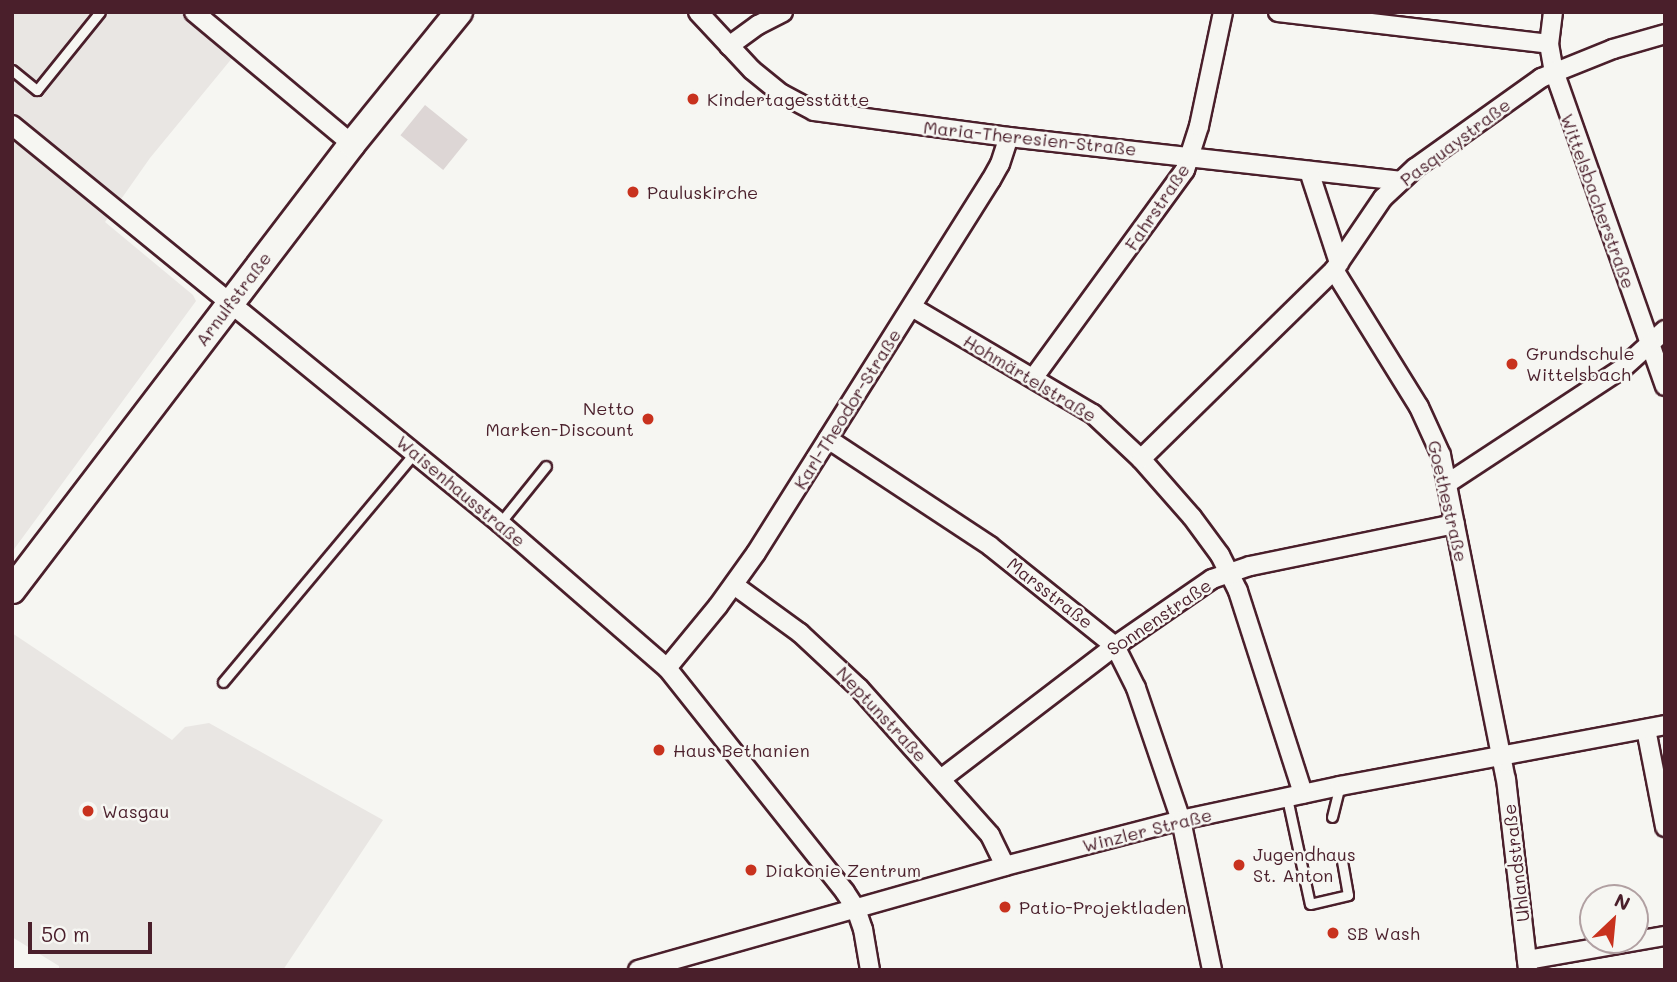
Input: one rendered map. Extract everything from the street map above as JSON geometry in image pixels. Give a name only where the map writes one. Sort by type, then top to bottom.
[{"type":"street","points":[[194,12],[352,144]]},
{"type":"street","name":"Arnulfstraße","points":[[12,590],[229,303],[459,12]]},
{"type":"street","name":"Maria-Theresien-Straße","points":[[698,12],[729,47],[782,94],[814,111],[1009,137],[1192,155],[1400,181]]},
{"type":"street","points":[[729,47],[758,25],[783,12]]},
{"type":"street","name":"Fahrstraße","points":[[1034,377],[1173,188],[1192,155],[1223,12]]},
{"type":"street","points":[[1278,12],[1549,44]]},
{"type":"street","name":"Wittelsbacherstraße","points":[[1553,12],[1549,44],[1554,71],[1665,386]]},
{"type":"street","name":"Pasquaystraße","points":[[1140,458],[1337,267],[1368,217],[1400,181],[1554,71],[1665,34]]},
{"type":"street","name":"Waisenhausstraße","points":[[12,125],[415,452],[667,668],[775,800],[856,909]]},
{"type":"street","name":"Karl-Theodor-Straße","points":[[667,668],[734,585],[1000,164],[1009,137]]},
{"type":"street","name":"Goethestraße","points":[[1309,171],[1337,267],[1419,407],[1441,455],[1502,756]]},
{"type":"street","name":"Hohmärtelstraße","points":[[912,307],[1093,414],[1140,458],[1192,517],[1228,573],[1243,605],[1295,796]]},
{"type":"street","points":[[1448,483],[1623,368],[1665,330]]},
{"type":"street","name":"Marsstraße","points":[[828,439],[982,540],[1087,620],[1115,646],[1136,688],[1181,820],[1212,970]]},
{"type":"street","name":"Sonnenstraße","points":[[941,779],[1115,646],[1212,579],[1228,573],[1455,524]]},
{"type":"street","name":"Neptunstraße","points":[[734,585],[800,633],[839,668],[990,835],[1005,866]]},
{"type":"street","name":"Winzler Straße","points":[[638,970],[695,962],[856,909],[1005,866],[1181,820],[1340,786],[1665,725]]},
{"type":"street","points":[[1646,729],[1665,827]]},
{"type":"street","name":"Uhlandstraße","points":[[1502,756],[1527,965]]},
{"type":"street","points":[[856,909],[870,970]]},
{"type":"street","points":[[1527,965],[1665,936]]},
{"type":"lane","points":[[12,70],[37,90],[100,12]]},
{"type":"lane","points":[[223,682],[415,452]]},
{"type":"lane","points":[[500,523],[546,466]]},
{"type":"lane","points":[[1332,817],[1340,786]]},
{"type":"lane","points":[[1295,796],[1310,904],[1348,895],[1342,861]]},
{"type":"shaded area","points":[[12,12],[179,12],[233,57],[150,158],[105,222],[193,295],[196,301],[12,552]]},
{"type":"shaded area","points":[[425,105],[468,140],[443,170],[400,135]]},
{"type":"shaded area","points":[[12,633],[172,740],[185,727],[209,723],[383,820],[283,970],[59,970],[59,966],[12,937]]},
{"type":"place","name":"Kindertagesstätte","points":[[693,99]]},
{"type":"place","name":"Pauluskirche","points":[[633,192]]},
{"type":"place","name":"Grundschule Wittelsbach","points":[[1512,364]]},
{"type":"place","name":"Netto Marken-Discount","points":[[648,419]]},
{"type":"place","name":"Haus Bethanien","points":[[659,750]]},
{"type":"place","name":"Wasgau","points":[[88,811]]},
{"type":"place","name":"Jugendhaus St. Anton","points":[[1239,865]]},
{"type":"place","name":"Diakonie Zentrum","points":[[751,870]]},
{"type":"place","name":"Patio-Projektladen","points":[[1005,907]]},
{"type":"place","name":"SB Wash","points":[[1333,933]]}]
